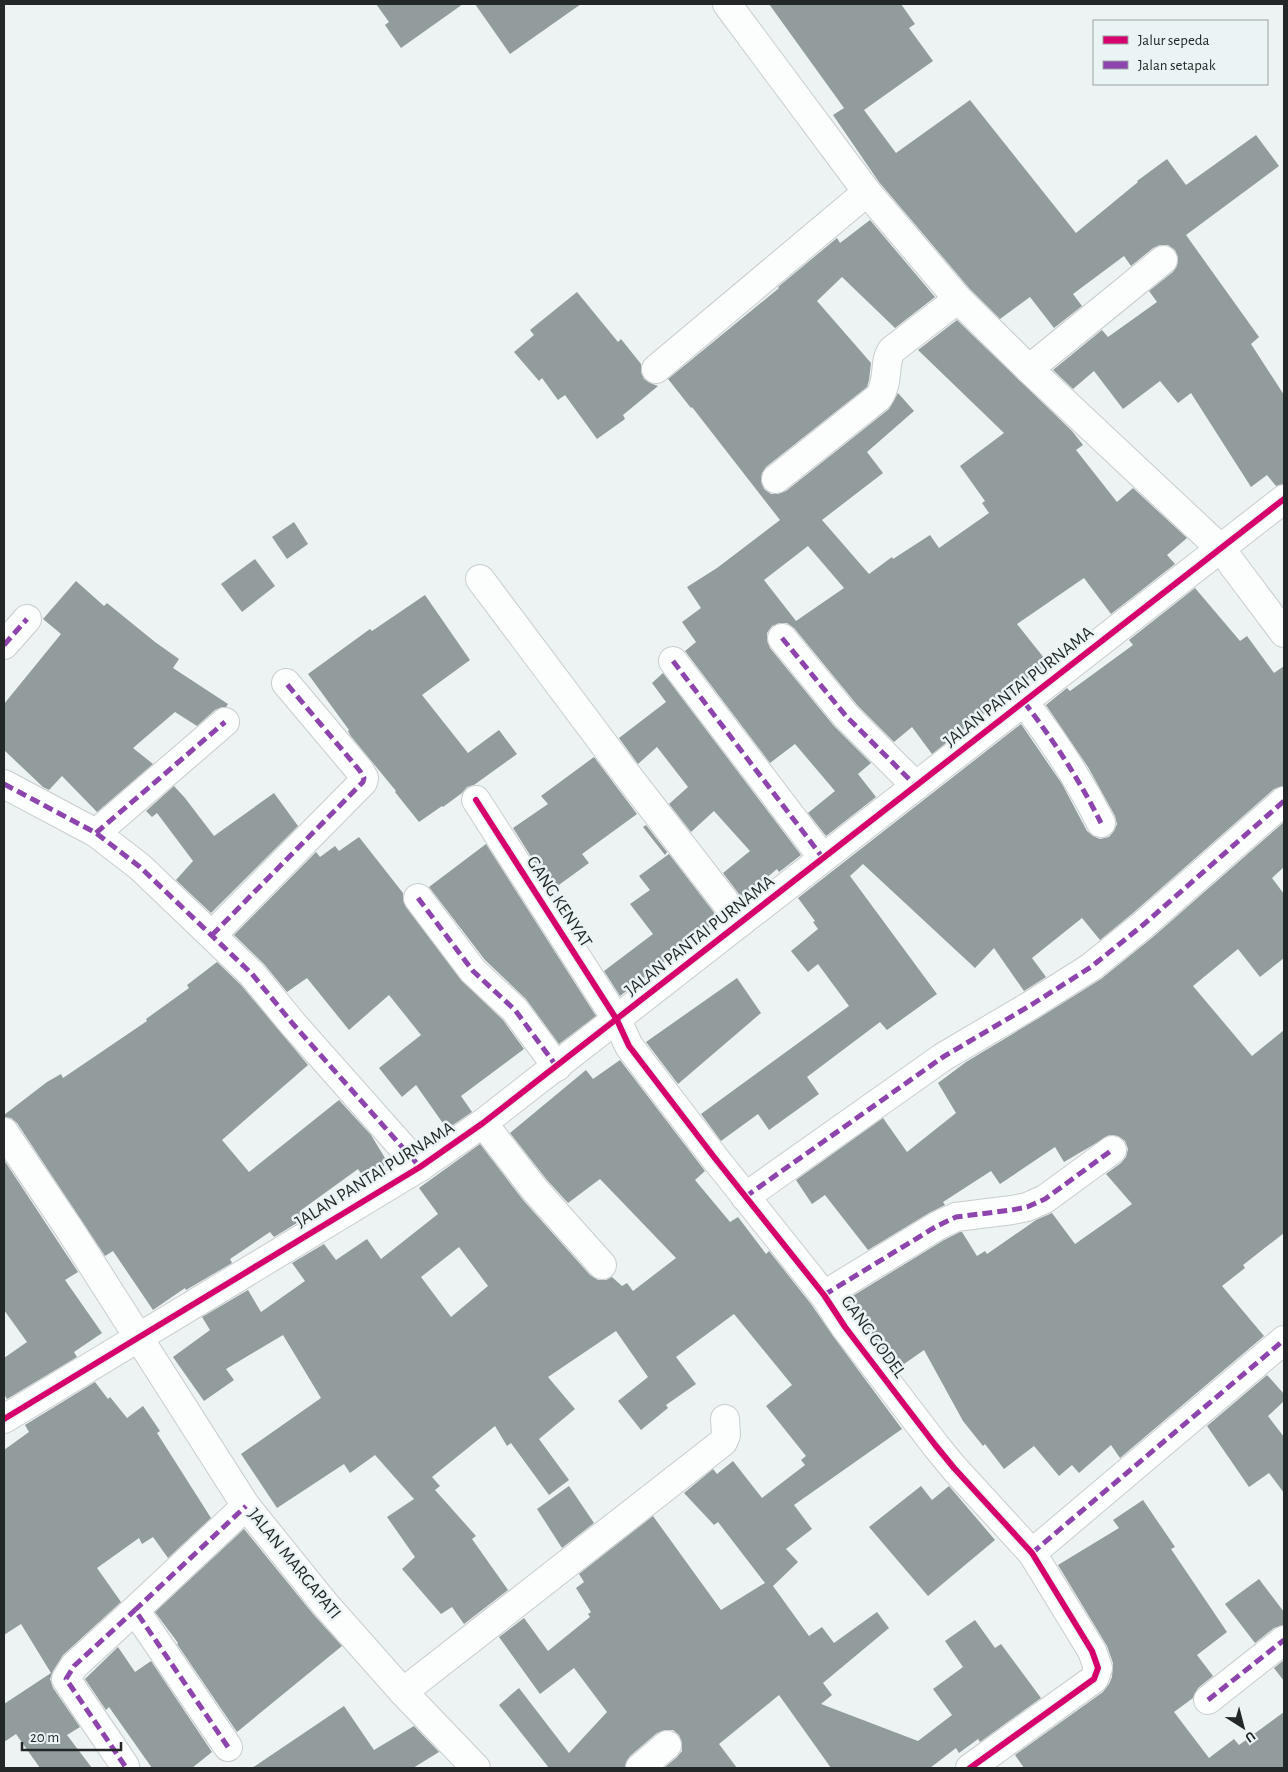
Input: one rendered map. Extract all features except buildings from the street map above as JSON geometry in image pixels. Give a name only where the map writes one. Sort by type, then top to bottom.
[{"type":"street","points":[[727,4],[867,192],[958,298],[1029,369],[1221,549],[1284,633]]},
{"type":"street","points":[[656,369],[867,192]]},
{"type":"street","points":[[1029,369],[1163,260]]},
{"type":"street","points":[[776,480],[879,397],[886,384],[888,355],[958,298]]},
{"type":"street","name":"JALAN PANTAI PURNAMA","points":[[4,1418],[420,1168],[484,1123],[1284,499]]},
{"type":"street","points":[[480,579],[741,922]]},
{"type":"street","points":[[4,645],[27,619]]},
{"type":"street","points":[[782,638],[846,716],[916,786]]},
{"type":"street","points":[[673,661],[823,858]]},
{"type":"street","points":[[212,935],[363,782],[364,778],[360,771],[286,683]]},
{"type":"street","points":[[1024,702],[1042,725],[1081,784],[1101,823]]},
{"type":"street","points":[[96,833],[225,722]]},
{"type":"street","points":[[4,784],[96,833],[140,866],[252,974],[420,1168]]},
{"type":"street","name":"GANG KENYAT","points":[[476,800],[617,1020]]},
{"type":"street","points":[[745,1197],[943,1057],[1091,967],[1143,925],[1284,801]]},
{"type":"street","points":[[418,898],[473,971],[515,1010],[557,1066]]},
{"type":"street","name":"GANG GODEL","points":[[617,1020],[629,1046],[745,1197],[824,1295],[845,1327],[936,1446],[1032,1552],[1092,1651],[1098,1668],[1094,1679],[970,1768]]},
{"type":"street","points":[[484,1123],[535,1190],[602,1265]]},
{"type":"street","name":"JALAN MARGAPATI","points":[[4,1132],[70,1230],[246,1506],[326,1604],[471,1767]]},
{"type":"street","points":[[824,1295],[937,1226],[956,1217],[1027,1207],[1044,1199],[1112,1150]]},
{"type":"street","points":[[1032,1552],[1284,1340]]},
{"type":"street","points":[[403,1692],[722,1442],[726,1435],[725,1419]]},
{"type":"street","points":[[125,1766],[66,1679],[74,1666],[246,1506]]},
{"type":"street","points":[[135,1610],[228,1747]]},
{"type":"street","points":[[1208,1700],[1284,1640]]},
{"type":"street","points":[[640,1768],[667,1745]]},
{"type":"marked path","points":[[4,645],[27,619]]},
{"type":"marked path","points":[[782,638],[846,716],[916,786]]},
{"type":"marked path","points":[[673,661],[823,858]]},
{"type":"marked path","points":[[212,935],[363,782],[364,778],[360,771],[286,683]]},
{"type":"marked path","points":[[1024,702],[1066,761],[1101,823]]},
{"type":"marked path","points":[[96,833],[225,722]]},
{"type":"marked path","points":[[4,784],[96,833],[140,867],[252,974],[293,1024],[420,1167]]},
{"type":"marked path","points":[[745,1197],[943,1057],[1091,967],[1143,925],[1284,801]]},
{"type":"marked path","points":[[418,898],[473,971],[515,1010],[557,1067]]},
{"type":"marked path","points":[[824,1295],[937,1226],[956,1217],[1027,1207],[1045,1199],[1112,1150]]},
{"type":"marked path","points":[[1032,1553],[1284,1340]]},
{"type":"marked path","points":[[228,1747],[135,1610],[246,1506]]},
{"type":"marked path","points":[[125,1766],[66,1679],[74,1666],[135,1610]]},
{"type":"marked path","points":[[1208,1700],[1284,1640]]},
{"type":"cycle path","points":[[4,1419],[420,1167],[483,1123],[1284,499]]},
{"type":"cycle path","points":[[476,800],[617,1020],[629,1046],[714,1157],[824,1295],[845,1327],[936,1446],[1032,1553],[1092,1651],[1098,1668],[1094,1679],[970,1768]]}]
